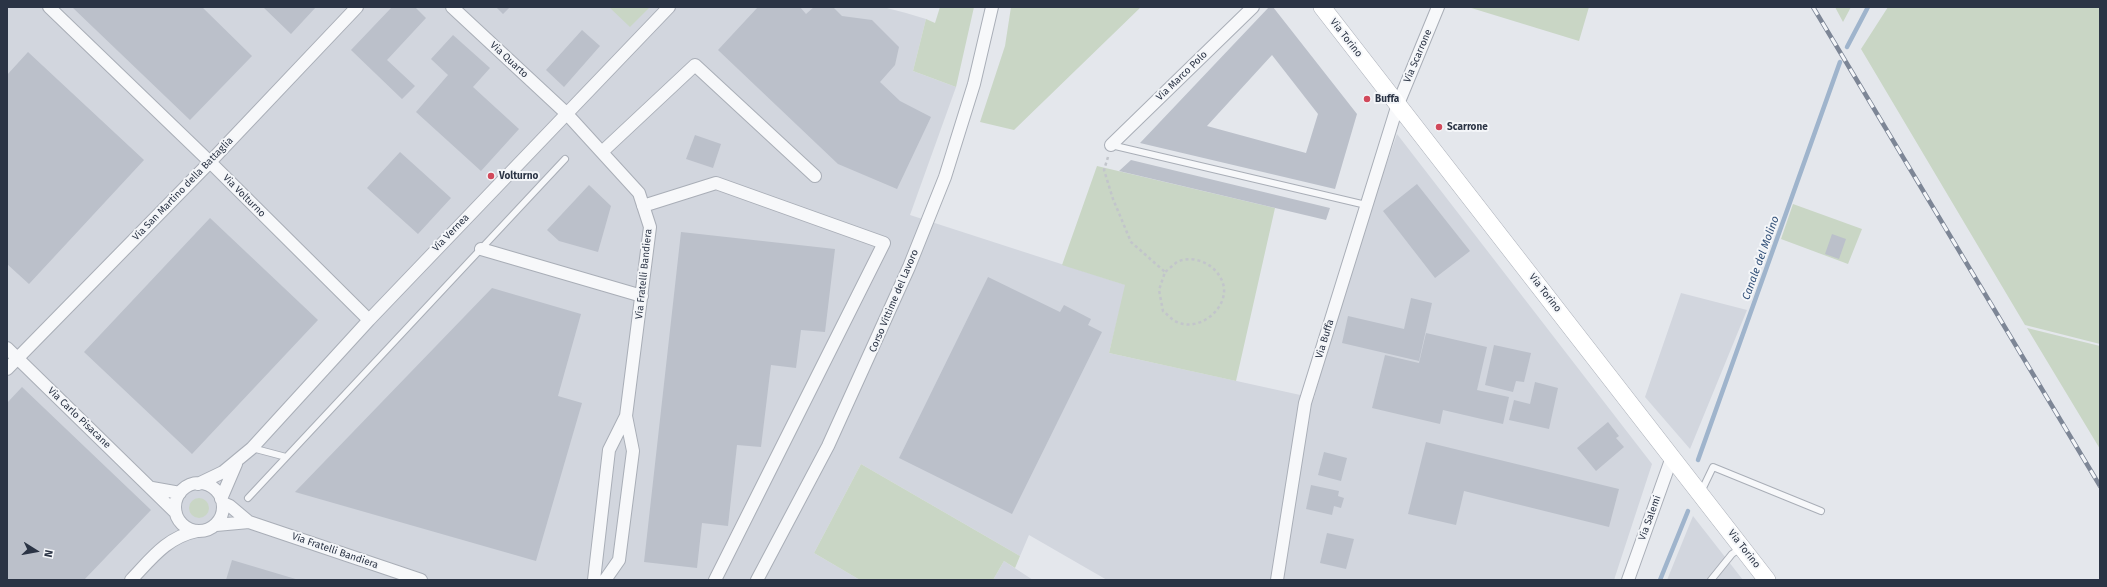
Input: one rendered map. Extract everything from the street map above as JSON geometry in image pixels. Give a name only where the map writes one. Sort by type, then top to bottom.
[{"type":"main road","name":"Via Torino","points":[[1322,7],[1767,580]]},
{"type":"street","name":"Via Volturno","points":[[49,7],[210,162],[369,320]]},
{"type":"street","name":"Via San Martino della Battaglia","points":[[7,369],[210,162],[357,7]]},
{"type":"street","name":"Via Quarto","points":[[452,7],[566,113]]},
{"type":"street","name":"Via Vernea","points":[[237,462],[252,448],[369,320],[669,7]]},
{"type":"street","name":"Corso Vittime del Lavoro","points":[[756,580],[828,446],[909,267],[944,177],[974,84],[992,7]]},
{"type":"street","name":"Via Marco Polo","points":[[1111,145],[1253,7]]},
{"type":"street","name":"Via Scarrone","points":[[1398,104],[1438,7]]},
{"type":"street","points":[[602,152],[695,65],[814,176]]},
{"type":"street","name":"Via Buffa","points":[[1277,580],[1305,403],[1398,104]]},
{"type":"street","name":"Via Fratelli Bandiera","points":[[566,113],[639,193],[650,226],[626,416],[610,450],[594,580]]},
{"type":"street","points":[[643,206],[716,183],[884,243],[715,580]]},
{"type":"street","points":[[481,249],[642,296]]},
{"type":"street","name":"Via Carlo Pisacane","points":[[7,348],[152,488],[176,514]]},
{"type":"street","name":"Via Fratelli Bandiera","points":[[605,580],[619,560],[633,451],[626,416]]},
{"type":"street","name":"Via Salemi","points":[[1628,580],[1672,457]]},
{"type":"street","points":[[165,544],[176,514],[176,500],[180,493],[186,487],[212,479],[237,462]]},
{"type":"street","points":[[216,525],[220,518],[222,501],[237,462]]},
{"type":"street","points":[[198,484],[208,485],[215,489],[222,501],[249,522]]},
{"type":"street","points":[[152,488],[180,493]]},
{"type":"street","points":[[176,514],[186,528],[198,531]]},
{"type":"street","name":"Via Fratelli Bandiera","points":[[249,522],[421,580]]},
{"type":"street","points":[[131,580],[165,544],[178,536],[209,529],[216,525],[249,522]]},
{"type":"lane","points":[[1111,145],[1366,205]]},
{"type":"lane","points":[[248,498],[565,159]]},
{"type":"lane","points":[[252,448],[286,457]]},
{"type":"lane","points":[[1700,493],[1713,467],[1822,511]]},
{"type":"lane","points":[[1711,580],[1732,554],[1742,548]]},
{"type":"path","points":[[1111,145],[1104,170],[1113,199],[1131,242],[1164,272]]},
{"type":"path","points":[[1192,260],[1206,262],[1218,273],[1224,288],[1220,305],[1211,318],[1194,325],[1176,322],[1163,311],[1159,290],[1164,272],[1178,262],[1192,260]]},
{"type":"shaded area","points":[[7,7],[883,7],[906,13],[926,19],[913,71],[956,87],[910,215],[1126,285],[1109,353],[1314,398],[1348,272],[1397,134],[1652,464],[1614,580],[1107,580],[1029,535],[1020,556],[861,464],[814,553],[860,580],[7,580]]},
{"type":"shaded area","points":[[1681,293],[1747,310],[1690,449],[1645,397]]},
{"type":"shaded area","points":[[1693,516],[1743,580],[1667,580]]},
{"type":"shaded area","points":[[1004,561],[1033,580],[993,580]]},
{"type":"green space","points":[[609,7],[650,7],[630,27]]},
{"type":"green space","points":[[940,7],[974,7],[956,87],[913,71],[926,19],[935,23]]},
{"type":"green space","points":[[1011,7],[1141,7],[1014,130],[980,122],[1005,46]]},
{"type":"green space","points":[[1468,7],[1589,7],[1579,41]]},
{"type":"green space","points":[[1835,7],[1851,7],[1843,22]]},
{"type":"green space","points":[[1888,7],[2100,7],[2100,344],[2025,325],[1861,49]]},
{"type":"green space","points":[[1097,166],[1275,208],[1236,381],[1109,353],[1125,285],[1062,265]]},
{"type":"green space","points":[[1793,204],[1862,229],[1848,264],[1781,239]]},
{"type":"green space","points":[[2027,328],[2100,346],[2100,449]]},
{"type":"green space","points":[[861,464],[1020,556],[1015,568],[1004,561],[993,580],[860,580],[814,553]]},
{"type":"green space","points":[[199,498],[206,501],[209,508],[206,515],[199,518],[192,515],[189,508],[192,501]]},
{"type":"building","points":[[72,7],[202,7],[252,56],[190,120]]},
{"type":"building","points":[[263,7],[316,7],[291,34]]},
{"type":"building","points":[[392,7],[415,7],[426,18],[387,60],[415,86],[402,99],[351,50]]},
{"type":"building","points":[[496,7],[510,7],[503,14]]},
{"type":"building","points":[[758,7],[800,7],[806,14],[814,7],[833,7],[842,16],[872,20],[899,47],[895,65],[880,82],[900,101],[931,117],[897,189],[838,164],[718,50]]},
{"type":"building","points":[[1269,7],[1273,7],[1357,114],[1335,189],[1140,143]],"holes":[[[1272,55],[1318,114],[1306,153],[1207,126]]]},
{"type":"building","points":[[582,30],[600,46],[564,87],[546,70]]},
{"type":"building","points":[[453,35],[490,68],[473,87],[519,129],[481,171],[416,112],[448,75],[431,59]]},
{"type":"building","points":[[28,52],[144,160],[29,284],[7,264],[7,75]]},
{"type":"building","points":[[695,135],[721,144],[713,168],[686,159]]},
{"type":"building","points":[[400,152],[451,198],[418,234],[367,188]]},
{"type":"building","points":[[1131,160],[1330,208],[1326,220],[1119,171]]},
{"type":"building","points":[[1417,184],[1470,251],[1435,278],[1383,211]]},
{"type":"building","points":[[589,185],[611,206],[598,252],[559,241],[547,230]]},
{"type":"building","points":[[210,218],[318,320],[192,454],[84,352]]},
{"type":"building","points":[[681,232],[835,249],[825,332],[801,330],[796,368],[771,365],[761,447],[737,445],[728,526],[702,523],[697,568],[644,562]]},
{"type":"building","points":[[1832,234],[1846,239],[1839,259],[1825,254]]},
{"type":"building","points":[[988,277],[1060,312],[1064,305],[1091,319],[1088,325],[1102,332],[1012,514],[899,458]]},
{"type":"building","points":[[492,288],[581,314],[558,396],[582,403],[536,561],[295,492]]},
{"type":"building","points":[[1411,298],[1432,303],[1419,361],[1342,343],[1348,316],[1404,329]]},
{"type":"building","points":[[1426,333],[1487,347],[1477,390],[1509,397],[1503,424],[1443,410],[1440,424],[1372,408],[1385,355],[1419,363]]},
{"type":"building","points":[[1494,345],[1531,353],[1524,382],[1516,381],[1513,392],[1485,385]]},
{"type":"building","points":[[1535,382],[1558,388],[1549,429],[1509,420],[1514,400],[1530,404]]},
{"type":"building","points":[[22,387],[151,510],[84,580],[7,580],[7,403]]},
{"type":"building","points":[[1608,422],[1619,436],[1616,438],[1624,447],[1596,471],[1577,448]]},
{"type":"building","points":[[1426,442],[1619,489],[1609,527],[1464,491],[1456,525],[1408,514]]},
{"type":"building","points":[[1324,452],[1347,458],[1341,481],[1318,475]]},
{"type":"building","points":[[1311,485],[1339,491],[1338,496],[1344,498],[1341,508],[1334,506],[1332,515],[1306,509]]},
{"type":"building","points":[[1327,533],[1354,539],[1346,569],[1320,563]]},
{"type":"building","points":[[232,560],[299,580],[226,580]]},
{"type":"waterway","name":"Canale del Molino","points":[[1847,47],[1868,7]]},
{"type":"waterway","name":"Canale del Molino","points":[[1698,460],[1840,62]]},
{"type":"waterway","points":[[1660,580],[1688,511]]},
{"type":"railway","points":[[1813,7],[2100,486]]},
{"type":"place","name":"Buffa","points":[[1367,99]]},
{"type":"place","name":"Scarrone","points":[[1439,127]]},
{"type":"place","name":"Volturno","points":[[491,176]]}]
